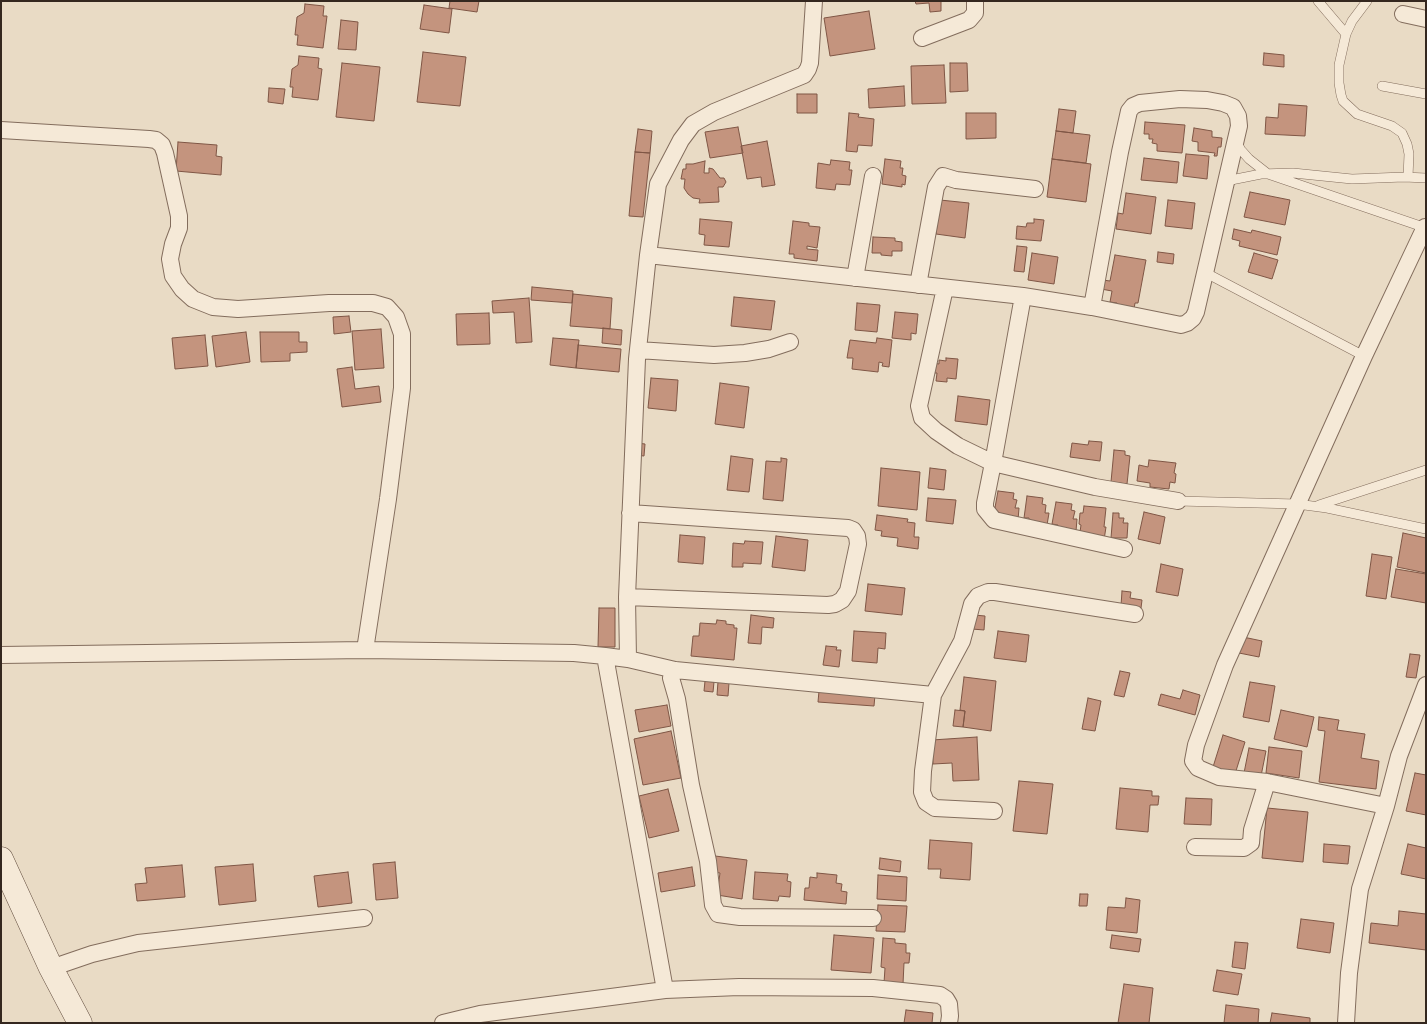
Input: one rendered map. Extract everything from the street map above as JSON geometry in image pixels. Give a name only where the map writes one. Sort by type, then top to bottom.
[{"type":"main road","points":[[1,858],[51,968],[80,1023]]},
{"type":"street","points":[[628,659],[630,513],[638,350],[658,184],[680,140],[693,124],[714,112],[804,75],[810,62],[814,1]]},
{"type":"street","points":[[922,38],[969,20],[975,13],[975,1]]},
{"type":"street","points":[[1403,14],[1426,18]]},
{"type":"street","points":[[648,255],[1023,296],[1092,307],[1181,325],[1193,318],[1196,312],[1206,272],[1239,126],[1238,116],[1233,107],[1208,100],[1180,99],[1140,102],[1129,111],[1092,307]]},
{"type":"street","points":[[1,130],[148,138],[156,140],[162,145],[179,216],[170,259],[173,276],[193,300],[213,307],[238,309],[372,303],[387,307],[396,317],[402,334],[402,388],[388,499],[365,650]]},
{"type":"street","points":[[855,278],[873,176]]},
{"type":"street","points":[[918,285],[936,187],[943,176],[956,180],[1035,189]]},
{"type":"street","points":[[1386,806],[1267,782],[1219,777],[1198,768],[1193,761],[1196,746],[1225,665],[1364,356],[1425,228]]},
{"type":"street","points":[[945,288],[919,406],[922,418],[936,431],[958,446],[993,463],[1095,487],[1178,501]]},
{"type":"street","points":[[1023,296],[985,509],[994,520],[1124,549]]},
{"type":"street","points":[[638,350],[714,355],[745,353],[790,342]]},
{"type":"street","points":[[628,597],[828,606],[842,600],[848,591],[858,544],[857,536],[853,530],[848,528],[630,513]]},
{"type":"street","points":[[994,811],[934,808],[926,802],[922,792],[933,695],[962,641],[972,604],[978,596],[988,592],[995,592],[1135,614]]},
{"type":"street","points":[[1,655],[365,650],[574,653],[628,659],[675,670],[933,695]]},
{"type":"street","points":[[605,656],[664,990]]},
{"type":"street","points":[[675,670],[670,678],[677,699],[691,785],[708,861],[713,905],[718,914],[740,917],[873,918]]},
{"type":"street","points":[[1346,1023],[1349,973],[1360,889],[1386,806],[1399,756],[1426,685]]},
{"type":"street","points":[[1195,847],[1244,848],[1251,842],[1252,830],[1267,782]]},
{"type":"street","points":[[51,968],[92,954],[138,943],[364,918]]},
{"type":"street","points":[[443,1023],[480,1014],[664,990],[739,987],[873,988],[940,995],[949,1004],[949,1023]]},
{"type":"lane","points":[[1318,1],[1346,34]]},
{"type":"lane","points":[[1367,1],[1352,21],[1346,34],[1339,65],[1339,82],[1343,101],[1357,114],[1392,126],[1402,133],[1409,154],[1408,177]]},
{"type":"lane","points":[[1382,86],[1426,94]]},
{"type":"lane","points":[[1236,141],[1249,159],[1268,174],[1425,228]]},
{"type":"lane","points":[[1226,181],[1261,174],[1293,174],[1352,179],[1426,178]]},
{"type":"lane","points":[[1206,272],[1364,356]]},
{"type":"lane","points":[[1316,506],[1426,470]]},
{"type":"lane","points":[[1178,501],[1316,506],[1426,529]]},
{"type":"building","points":[[450,1],[479,1],[477,12],[449,8]]},
{"type":"building","points":[[915,1],[941,1],[941,11],[930,12],[929,3],[916,4]]},
{"type":"building","points":[[305,4],[324,6],[323,16],[327,16],[323,48],[297,45],[298,35],[295,35],[297,17],[304,13]]},
{"type":"building","points":[[424,5],[452,9],[449,33],[420,29]]},
{"type":"building","points":[[869,11],[875,49],[830,56],[824,18]]},
{"type":"building","points":[[341,20],[358,22],[356,50],[338,49]]},
{"type":"building","points":[[423,52],[466,57],[460,106],[417,102]]},
{"type":"building","points":[[1264,53],[1284,55],[1284,67],[1263,65]]},
{"type":"building","points":[[299,56],[319,58],[318,68],[322,69],[318,100],[292,97],[293,87],[290,87],[292,69],[298,65]]},
{"type":"building","points":[[342,63],[380,67],[374,121],[336,117]]},
{"type":"building","points":[[950,63],[967,63],[968,91],[950,92]]},
{"type":"building","points":[[944,65],[946,103],[912,104],[911,66]]},
{"type":"building","points":[[904,86],[905,106],[869,108],[868,89]]},
{"type":"building","points":[[269,88],[285,89],[283,104],[268,102]]},
{"type":"building","points":[[797,94],[817,94],[817,113],[797,113]]},
{"type":"building","points":[[1279,104],[1307,106],[1305,136],[1265,134],[1266,117],[1278,118]]},
{"type":"building","points":[[1059,109],[1076,111],[1073,133],[1056,131]]},
{"type":"building","points":[[849,113],[859,114],[858,117],[874,119],[872,146],[858,145],[857,152],[846,151]]},
{"type":"building","points":[[966,113],[996,113],[996,138],[966,139]]},
{"type":"building","points":[[1145,122],[1185,125],[1182,153],[1157,151],[1157,144],[1152,143],[1153,139],[1149,139],[1149,134],[1144,134]]},
{"type":"building","points":[[738,127],[743,153],[710,158],[705,132]]},
{"type":"building","points":[[1194,128],[1212,131],[1212,137],[1222,138],[1217,156],[1214,156],[1215,153],[1198,151],[1198,142],[1192,141]]},
{"type":"building","points":[[638,129],[652,131],[650,153],[635,152]]},
{"type":"building","points":[[1056,131],[1090,135],[1086,163],[1052,159]]},
{"type":"building","points":[[767,141],[775,185],[762,187],[761,177],[747,179],[741,146]]},
{"type":"building","points":[[178,142],[217,145],[216,156],[222,157],[221,175],[176,171]]},
{"type":"building","points":[[635,152],[650,153],[643,217],[629,216]]},
{"type":"building","points":[[1186,154],[1209,156],[1207,179],[1183,176]]},
{"type":"building","points":[[1144,158],[1179,162],[1177,183],[1141,180]]},
{"type":"building","points":[[885,159],[901,161],[902,175],[906,176],[905,185],[902,184],[902,187],[882,184]]},
{"type":"building","points":[[1052,159],[1091,164],[1086,202],[1047,197]]},
{"type":"building","points":[[831,160],[850,162],[849,170],[852,170],[850,185],[836,184],[835,190],[816,188],[818,163],[830,165]]},
{"type":"building","points":[[705,161],[704,173],[709,173],[709,168],[713,169],[726,182],[723,187],[718,187],[719,202],[699,203],[700,199],[693,198],[684,188],[685,179],[681,179],[683,169],[686,169],[686,164]]},
{"type":"building","points":[[1250,192],[1290,200],[1285,225],[1244,217]]},
{"type":"building","points":[[1126,193],[1156,197],[1151,234],[1116,229],[1118,213],[1123,214]]},
{"type":"building","points":[[940,200],[969,203],[965,238],[936,234]]},
{"type":"building","points":[[1168,200],[1195,203],[1192,229],[1165,226]]},
{"type":"building","points":[[700,219],[732,222],[729,247],[704,245],[705,235],[699,234]]},
{"type":"building","points":[[1034,219],[1044,220],[1041,241],[1016,239],[1017,226],[1026,227],[1027,223],[1034,223]]},
{"type":"building","points":[[793,221],[809,223],[809,226],[820,227],[817,248],[807,246],[807,249],[818,250],[817,261],[794,258],[794,254],[789,254]]},
{"type":"building","points":[[1234,229],[1251,233],[1252,230],[1281,237],[1277,255],[1239,246],[1240,241],[1232,239]]},
{"type":"building","points":[[873,237],[895,238],[895,241],[902,242],[902,251],[892,251],[892,256],[872,253]]},
{"type":"building","points":[[1017,246],[1027,247],[1024,272],[1014,271]]},
{"type":"building","points":[[1158,252],[1174,254],[1173,264],[1157,262]]},
{"type":"building","points":[[1032,253],[1058,257],[1054,284],[1028,280]]},
{"type":"building","points":[[1254,253],[1278,260],[1272,279],[1248,272]]},
{"type":"building","points":[[1115,255],[1146,260],[1138,303],[1135,303],[1134,309],[1117,306],[1117,303],[1110,302],[1112,291],[1101,289],[1103,280],[1110,281]]},
{"type":"building","points":[[532,287],[573,291],[572,303],[531,300]]},
{"type":"building","points":[[573,294],[612,298],[610,329],[570,326]]},
{"type":"building","points":[[734,297],[775,301],[771,330],[731,326]]},
{"type":"building","points":[[529,298],[532,342],[516,343],[514,312],[493,313],[492,301]]},
{"type":"building","points":[[857,303],[880,305],[877,332],[855,330]]},
{"type":"building","points":[[895,312],[918,314],[916,334],[911,333],[911,340],[892,338]]},
{"type":"building","points":[[489,313],[490,344],[457,345],[456,314]]},
{"type":"building","points":[[349,316],[351,332],[334,334],[333,317]]},
{"type":"building","points":[[603,328],[622,330],[621,345],[602,343]]},
{"type":"building","points":[[381,329],[384,368],[355,370],[352,331]]},
{"type":"building","points":[[246,332],[250,362],[216,367],[212,336]]},
{"type":"building","points":[[260,332],[299,332],[299,342],[307,342],[307,352],[290,353],[290,361],[261,362]]},
{"type":"building","points":[[205,335],[208,366],[175,369],[172,338]]},
{"type":"building","points":[[553,338],[579,340],[576,368],[550,365]]},
{"type":"building","points":[[877,338],[892,340],[889,367],[882,366],[883,363],[879,362],[878,372],[852,369],[853,358],[847,358],[850,340],[876,343]]},
{"type":"building","points":[[578,345],[621,349],[619,372],[576,368]]},
{"type":"building","points":[[946,358],[958,359],[956,379],[947,378],[947,382],[936,381],[937,373],[932,373],[933,363],[939,364],[939,360],[946,361]]},
{"type":"building","points":[[352,367],[355,389],[379,386],[381,402],[342,407],[337,369]]},
{"type":"building","points":[[651,378],[678,380],[676,411],[648,408]]},
{"type":"building","points":[[720,383],[749,387],[744,428],[715,424]]},
{"type":"building","points":[[958,396],[990,400],[987,425],[955,421]]},
{"type":"building","points":[[1089,441],[1102,442],[1100,461],[1070,457],[1072,443],[1088,445]]},
{"type":"building","points":[[637,443],[645,444],[644,456],[636,455]]},
{"type":"building","points":[[1114,450],[1125,451],[1125,455],[1130,456],[1127,484],[1111,482]]},
{"type":"building","points":[[731,456],[753,459],[749,492],[727,490]]},
{"type":"building","points":[[781,458],[787,459],[783,501],[763,499],[766,461],[781,462]]},
{"type":"building","points":[[1149,460],[1176,463],[1175,483],[1170,482],[1169,489],[1150,487],[1150,483],[1137,481],[1139,465],[1148,467]]},
{"type":"building","points":[[881,468],[920,472],[917,510],[878,506]]},
{"type":"building","points":[[930,468],[946,470],[944,490],[928,488]]},
{"type":"building","points":[[998,491],[1014,493],[1013,499],[1017,500],[1015,508],[1019,508],[1018,520],[994,513]]},
{"type":"building","points":[[1027,496],[1043,498],[1042,504],[1046,505],[1045,513],[1049,513],[1047,525],[1029,523],[1029,518],[1024,518]]},
{"type":"building","points":[[928,498],[956,500],[953,524],[926,521]]},
{"type":"building","points":[[1056,502],[1072,504],[1071,510],[1075,511],[1073,519],[1077,519],[1076,531],[1057,528],[1058,525],[1052,524]]},
{"type":"building","points":[[1084,506],[1106,508],[1104,540],[1093,538],[1093,534],[1080,532],[1080,513],[1083,513]]},
{"type":"building","points":[[1144,512],[1165,517],[1160,544],[1138,539]]},
{"type":"building","points":[[1113,513],[1119,513],[1119,518],[1124,518],[1123,523],[1128,523],[1127,538],[1111,538]]},
{"type":"building","points":[[877,515],[908,519],[907,522],[915,523],[914,537],[919,537],[918,549],[897,546],[898,538],[881,536],[882,531],[875,530]]},
{"type":"building","points":[[1403,533],[1426,538],[1426,573],[1397,567]]},
{"type":"building","points":[[680,535],[705,537],[703,564],[678,562]]},
{"type":"building","points":[[776,536],[808,540],[805,571],[772,567]]},
{"type":"building","points":[[745,541],[763,542],[761,564],[743,563],[743,567],[732,567],[733,543],[744,544]]},
{"type":"building","points":[[1372,554],[1392,557],[1386,599],[1366,596]]},
{"type":"building","points":[[1161,564],[1183,569],[1178,596],[1156,592]]},
{"type":"building","points":[[1396,569],[1426,574],[1426,603],[1391,597]]},
{"type":"building","points":[[868,584],[905,588],[902,615],[865,611]]},
{"type":"building","points":[[1122,591],[1131,592],[1130,598],[1142,600],[1141,608],[1121,606]]},
{"type":"building","points":[[599,608],[615,608],[615,647],[598,647]]},
{"type":"building","points":[[751,615],[774,618],[773,628],[762,627],[761,644],[748,643]]},
{"type":"building","points":[[974,615],[985,616],[984,630],[972,629]]},
{"type":"building","points":[[717,620],[726,621],[726,624],[734,625],[734,628],[737,628],[734,660],[691,656],[693,636],[699,636],[700,623],[716,624]]},
{"type":"building","points":[[854,631],[886,633],[885,649],[878,648],[877,663],[852,661]]},
{"type":"building","points":[[998,631],[1029,635],[1026,662],[994,658]]},
{"type":"building","points":[[1243,637],[1262,641],[1259,657],[1239,653]]},
{"type":"building","points":[[826,646],[837,647],[836,650],[841,650],[839,667],[823,665]]},
{"type":"building","points":[[1410,654],[1420,655],[1416,678],[1406,677]]},
{"type":"building","points":[[1120,671],[1130,673],[1124,697],[1114,695]]},
{"type":"building","points":[[964,677],[996,681],[991,731],[963,727],[965,711],[960,710]]},
{"type":"building","points":[[705,681],[714,682],[713,692],[704,691]]},
{"type":"building","points":[[718,682],[729,683],[728,696],[717,695]]},
{"type":"building","points":[[1250,682],[1275,686],[1269,722],[1243,717]]},
{"type":"building","points":[[1183,690],[1200,695],[1195,715],[1158,705],[1161,694],[1180,699]]},
{"type":"building","points":[[819,691],[875,695],[874,706],[818,702]]},
{"type":"building","points":[[1088,698],[1101,701],[1095,731],[1082,729]]},
{"type":"building","points":[[667,705],[671,726],[639,732],[635,710]]},
{"type":"building","points":[[955,710],[965,711],[963,727],[953,726]]},
{"type":"building","points":[[1281,710],[1314,717],[1307,747],[1274,739]]},
{"type":"building","points":[[1319,717],[1339,720],[1337,730],[1365,734],[1361,758],[1379,761],[1376,789],[1319,782],[1325,731],[1318,730]]},
{"type":"building","points":[[671,731],[681,778],[643,785],[634,739]]},
{"type":"building","points":[[1223,735],[1245,742],[1235,774],[1213,767]]},
{"type":"building","points":[[977,737],[979,780],[953,781],[952,763],[933,764],[932,740]]},
{"type":"building","points":[[1269,747],[1302,751],[1299,778],[1266,773]]},
{"type":"building","points":[[1249,748],[1266,751],[1261,776],[1244,773]]},
{"type":"building","points":[[1415,773],[1426,775],[1426,815],[1406,811]]},
{"type":"building","points":[[1019,781],[1053,784],[1047,834],[1013,831]]},
{"type":"building","points":[[1120,788],[1152,791],[1152,796],[1159,796],[1158,805],[1150,805],[1148,832],[1116,829]]},
{"type":"building","points":[[668,789],[679,831],[649,838],[639,796]]},
{"type":"building","points":[[1186,798],[1212,799],[1211,825],[1184,824]]},
{"type":"building","points":[[1267,808],[1308,812],[1303,862],[1262,858]]},
{"type":"building","points":[[930,840],[972,843],[970,880],[940,878],[941,869],[928,869]]},
{"type":"building","points":[[1324,844],[1350,846],[1348,864],[1323,862]]},
{"type":"building","points":[[1408,844],[1426,848],[1426,879],[1401,874]]},
{"type":"building","points":[[715,856],[747,860],[742,899],[717,895],[720,873],[713,872]]},
{"type":"building","points":[[880,858],[901,861],[900,872],[879,869]]},
{"type":"building","points":[[395,862],[398,898],[376,900],[373,864]]},
{"type":"building","points":[[253,864],[256,901],[219,905],[215,867]]},
{"type":"building","points":[[182,865],[185,897],[137,901],[135,884],[147,883],[145,868]]},
{"type":"building","points":[[692,867],[695,886],[661,892],[658,873]]},
{"type":"building","points":[[348,872],[352,903],[318,907],[314,876]]},
{"type":"building","points":[[755,872],[788,874],[787,881],[791,882],[790,897],[779,896],[778,901],[753,899]]},
{"type":"building","points":[[817,873],[837,875],[836,883],[842,884],[841,891],[847,892],[846,904],[804,900],[805,888],[809,888],[810,877],[817,878]]},
{"type":"building","points":[[878,875],[907,877],[906,901],[877,899]]},
{"type":"building","points":[[1080,894],[1088,894],[1087,906],[1079,906]]},
{"type":"building","points":[[1126,898],[1140,900],[1137,933],[1106,930],[1108,907],[1125,908]]},
{"type":"building","points":[[878,905],[907,906],[905,932],[876,931]]},
{"type":"building","points":[[1399,911],[1426,914],[1426,950],[1369,943],[1371,923],[1398,926]]},
{"type":"building","points":[[1301,919],[1334,923],[1330,953],[1297,948]]},
{"type":"building","points":[[834,935],[874,938],[871,973],[831,970]]},
{"type":"building","points":[[1112,935],[1141,939],[1139,952],[1110,948]]},
{"type":"building","points":[[883,938],[895,939],[895,943],[906,944],[906,953],[910,953],[909,963],[904,963],[903,984],[884,983],[885,968],[881,967]]},
{"type":"building","points":[[1235,942],[1248,943],[1245,969],[1232,967]]},
{"type":"building","points":[[1217,970],[1242,974],[1238,995],[1213,991]]},
{"type":"building","points":[[1124,984],[1153,988],[1149,1023],[1118,1023]]},
{"type":"building","points":[[1226,1005],[1259,1009],[1258,1023],[1224,1023]]},
{"type":"building","points":[[906,1010],[933,1013],[932,1023],[904,1023]]},
{"type":"building","points":[[1272,1013],[1310,1018],[1310,1023],[1270,1023]]}]
